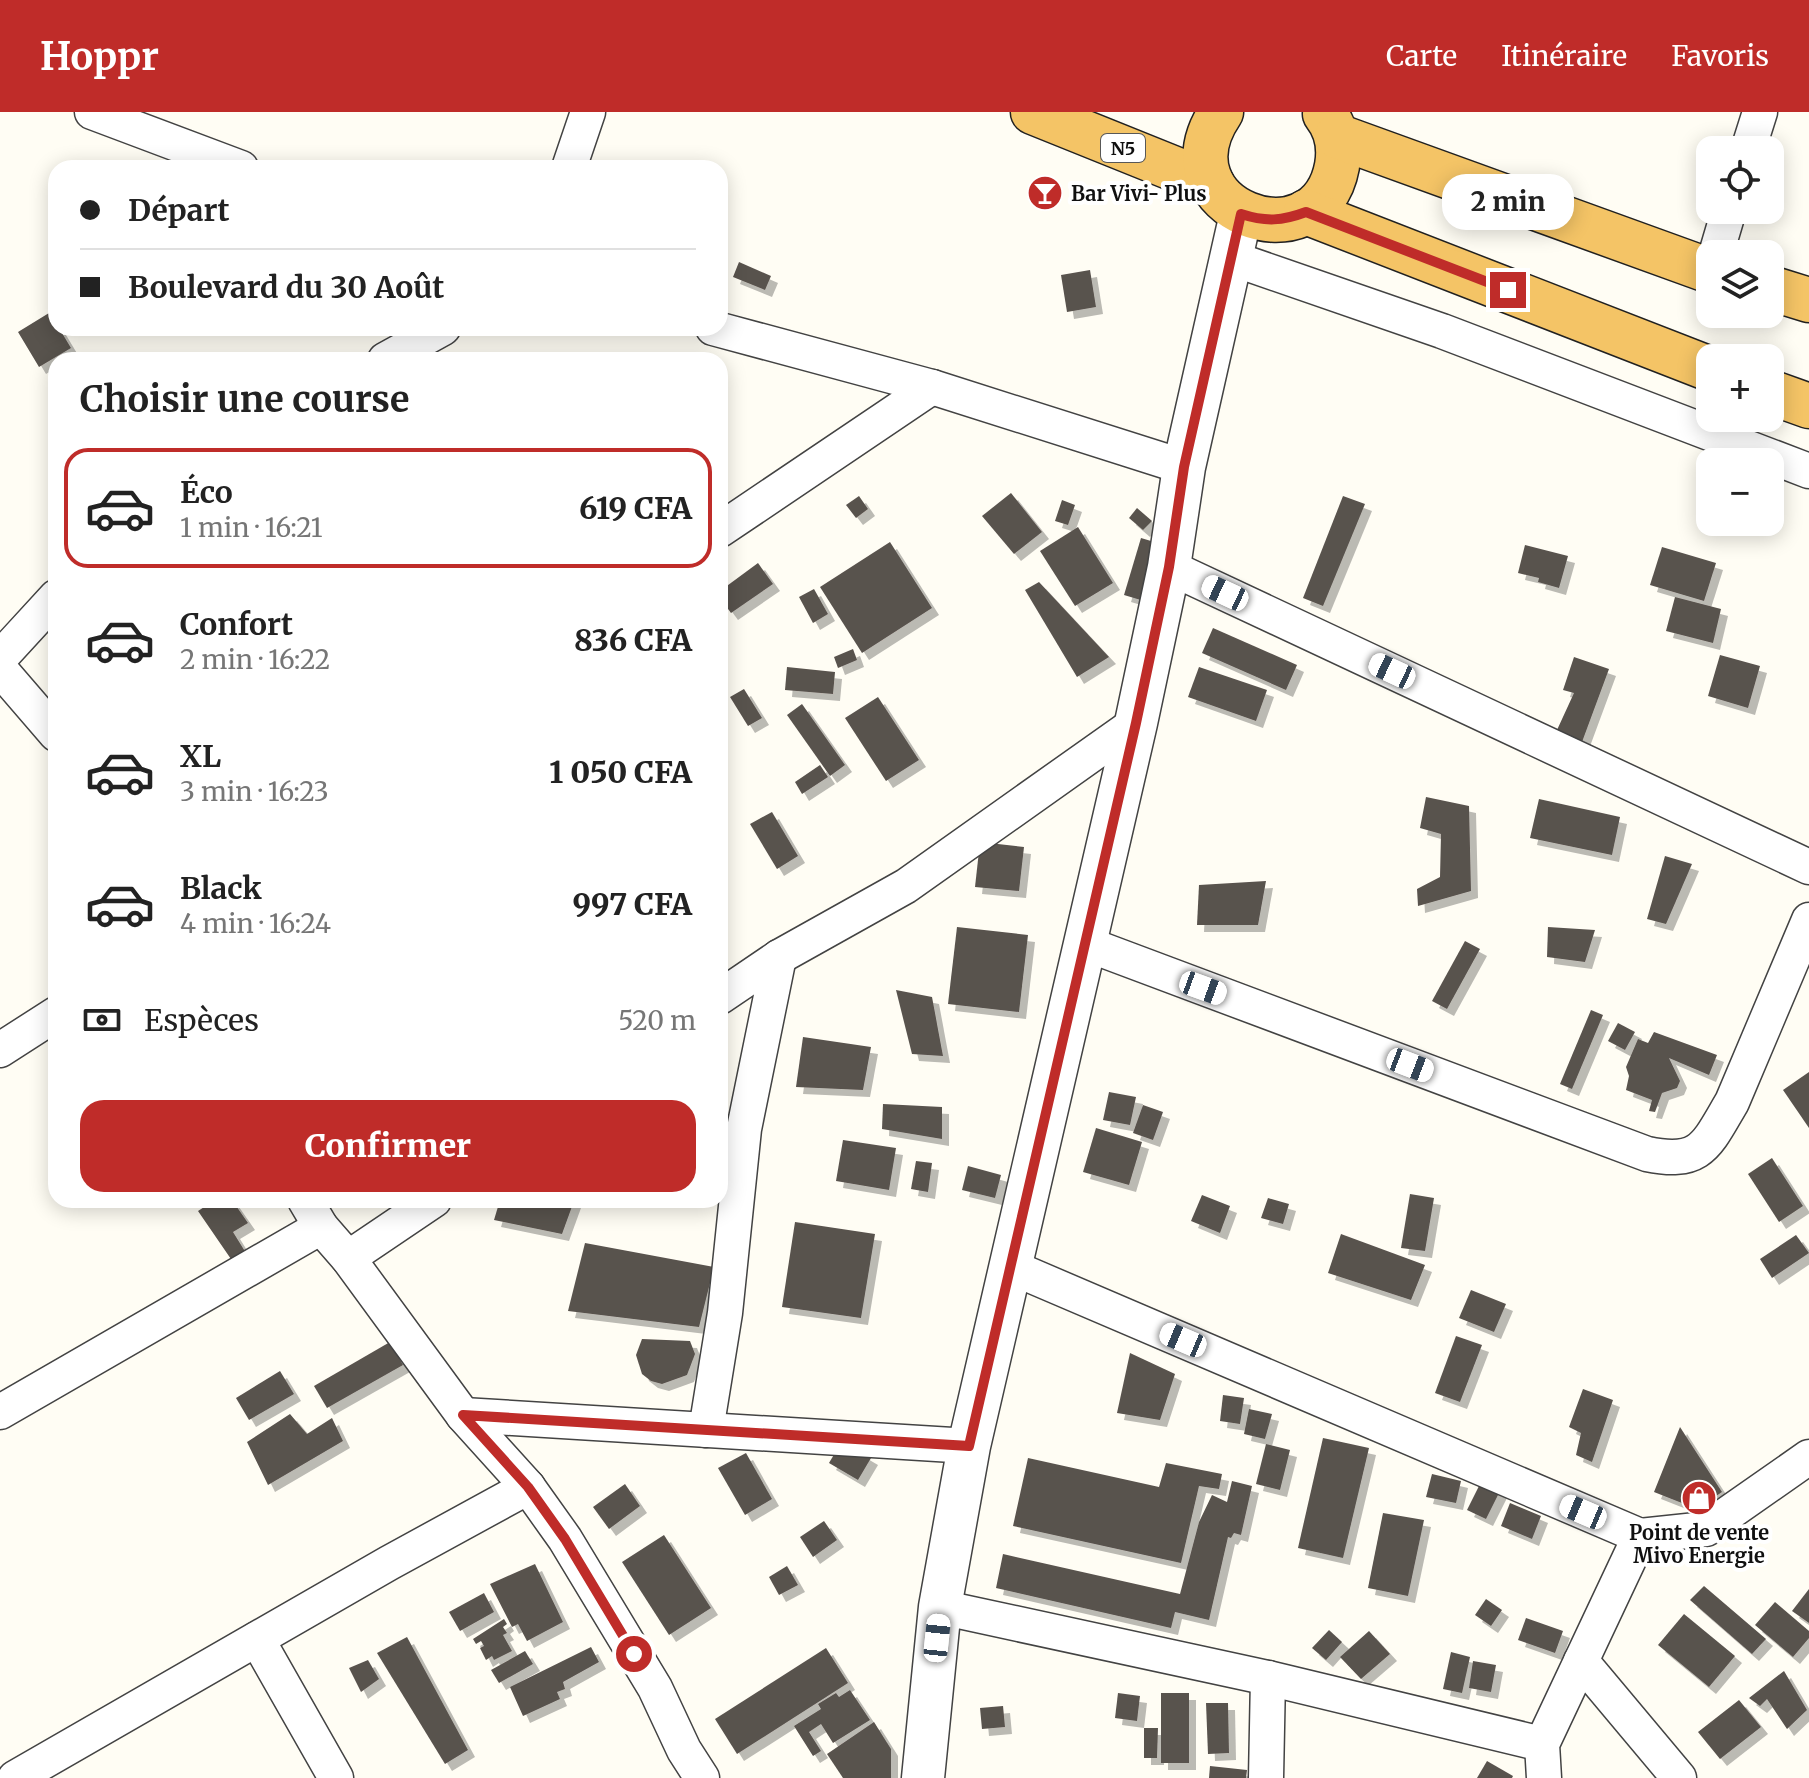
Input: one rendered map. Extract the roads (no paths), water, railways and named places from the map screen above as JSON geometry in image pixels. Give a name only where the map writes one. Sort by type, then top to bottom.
[{"type":"highway","name":"N5","points":[[1033,112],[1227,199],[1263,221],[1285,220],[1306,212]]},
{"type":"highway","points":[[1221,112],[1212,125],[1206,145],[1206,165],[1227,199]]},
{"type":"highway","points":[[1330,124],[1339,156],[1335,177],[1324,197],[1306,212],[1696,364]]},
{"type":"highway","points":[[1330,124],[1696,266]]},
{"type":"highway","points":[[1784,292],[1809,300]]},
{"type":"highway","points":[[1784,397],[1809,406]]},
{"type":"street","points":[[92,112],[220,160]]},
{"type":"street","points":[[572,160],[588,112]]},
{"type":"street","points":[[1752,136],[1760,112]]},
{"type":"street","points":[[923,1778],[940,1607],[969,1446],[1136,723],[1169,567],[1184,467],[1231,258],[1227,199]]},
{"type":"street","points":[[1231,258],[1442,331],[1809,471]]},
{"type":"street","points":[[728,332],[932,387],[1184,467]]},
{"type":"street","points":[[400,352],[428,336]]},
{"type":"street","points":[[728,525],[932,387]]},
{"type":"street","points":[[1169,567],[1809,867]]},
{"type":"street","points":[[0,658],[48,606]]},
{"type":"street","points":[[0,669],[48,725]]},
{"type":"street","points":[[728,992],[779,957],[906,886],[1136,723]]},
{"type":"street","points":[[1084,943],[1647,1154],[1672,1159],[1694,1155],[1716,1129],[1732,1102],[1809,920]]},
{"type":"street","points":[[706,1430],[725,1313],[744,1129],[779,957]]},
{"type":"street","points":[[0,1050],[48,1019]]},
{"type":"street","points":[[348,1258],[422,1208]]},
{"type":"street","points":[[0,1412],[313,1214],[463,1415],[528,1487],[565,1539],[655,1688],[684,1750],[702,1778]]},
{"type":"street","points":[[1011,1267],[1640,1536],[1706,1529],[1809,1457]]},
{"type":"street","points":[[463,1415],[969,1446]]},
{"type":"street","points":[[15,1778],[528,1487]]},
{"type":"street","points":[[1544,1778],[1542,1744],[1640,1536]]},
{"type":"street","points":[[940,1607],[1268,1678],[1542,1744]]},
{"type":"street","points":[[257,1639],[336,1778]]},
{"type":"street","points":[[1581,1661],[1679,1778]]},
{"type":"street","points":[[1266,1778],[1268,1678]]},
{"type":"place","name":"Bar Vivi- Plus","points":[[1045,193]]},
{"type":"place","name":"Point de vente Mivo Energie","points":[[1699,1498]]}]
